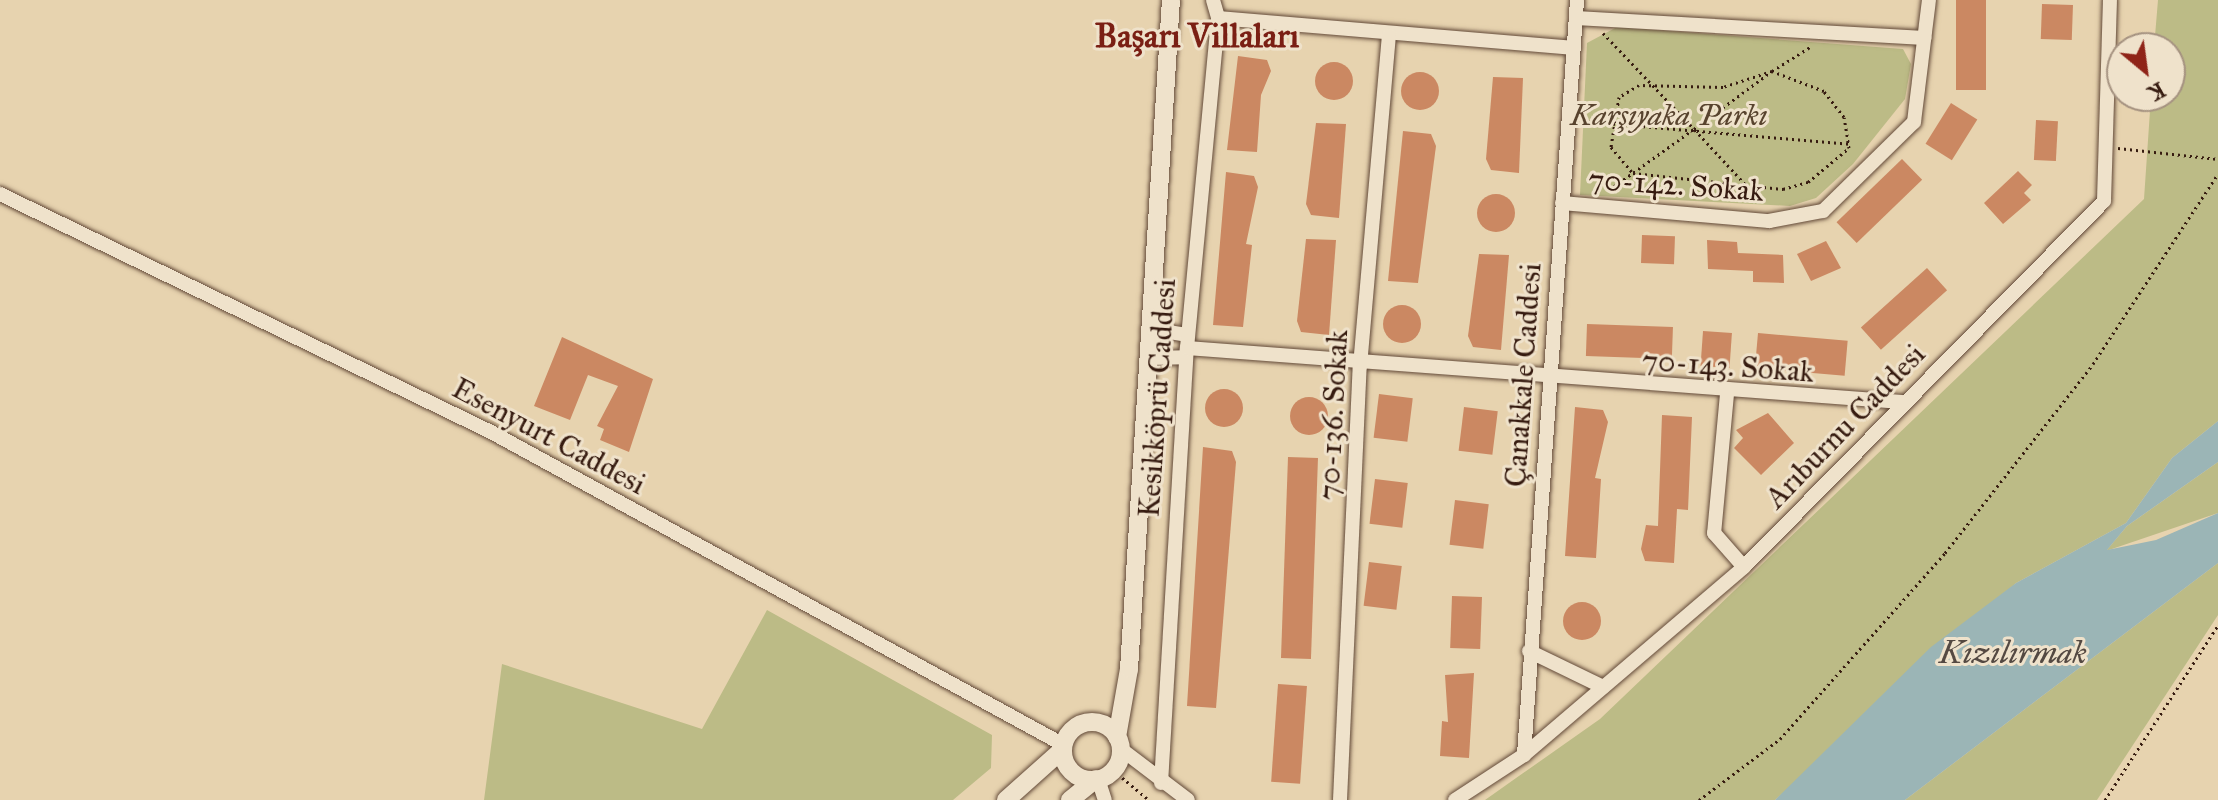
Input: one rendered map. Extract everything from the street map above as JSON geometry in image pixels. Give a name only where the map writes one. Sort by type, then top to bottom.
[{"type":"street","name":"Kesikköprü Caddesi","points":[[1119,743],[1126,700],[1171,0]]},
{"type":"street","points":[[1213,0],[1218,18],[1389,35],[1572,48]]},
{"type":"street","name":"Çanakkale Caddesi","points":[[1524,755],[1572,48],[1583,18],[1577,0]]},
{"type":"street","name":"70-142. Sokak","points":[[1562,203],[1769,221],[1823,211],[1914,122],[1929,0]]},
{"type":"street","name":"Arıburnu Caddesi","points":[[1455,800],[1524,755],[1744,567],[1902,402],[2104,201],[2110,0]]},
{"type":"street","name":"Kesikköprü Caddesi","points":[[1161,783],[1187,347],[1218,18]]},
{"type":"street","points":[[1583,18],[1924,38]]},
{"type":"street","name":"70-136. Sokak","points":[[1340,800],[1360,366],[1389,35]]},
{"type":"street","name":"Esenyurt Caddesi","points":[[0,194],[491,432],[1064,747]]},
{"type":"street","points":[[1150,329],[1187,347]]},
{"type":"street","points":[[1147,358],[1187,347]]},
{"type":"street","name":"70-143. Sokak","points":[[1187,347],[1360,366],[1550,377],[1727,394],[1902,402]]},
{"type":"street","points":[[1727,394],[1714,533],[1744,567]]},
{"type":"street","points":[[1529,651],[1603,687]]},
{"type":"street","points":[[1006,800],[1064,747],[1084,723],[1101,723],[1161,783],[1188,800]]},
{"type":"street","points":[[1070,800],[1103,776],[1119,743]]},
{"type":"street","points":[[1064,747],[1074,774],[1103,776]]},
{"type":"street","points":[[1103,776],[1105,800]]},
{"type":"path","points":[[1583,18],[1745,184]]},
{"type":"path","points":[[1590,204],[1829,33]]},
{"type":"path","points":[[1772,71],[1824,91],[1844,117],[1849,144],[1808,182],[1783,189],[1633,173],[1611,147],[1609,124],[1619,97],[1647,85],[1723,87],[1772,71]]},
{"type":"path","points":[[1567,120],[1849,144]]},
{"type":"path","points":[[2105,146],[2218,159]]},
{"type":"path","points":[[1699,800],[1780,739],[1945,553],[2093,364],[2218,174]]},
{"type":"path","points":[[2105,800],[2218,625]]},
{"type":"path","points":[[1103,776],[1149,800]]},
{"type":"green space","points":[[2158,0],[2218,0],[2218,421],[2172,458],[2126,523],[2016,583],[1775,800],[1485,800],[1600,719],[2144,199],[2150,112],[2186,112],[2186,32],[2155,32]]},
{"type":"green space","name":"Karşıyaka Parkı","points":[[1617,27],[1903,49],[1911,64],[1905,99],[1853,164],[1816,198],[1790,206],[1580,195],[1587,43]]},
{"type":"green space","points":[[2218,462],[2218,513],[2106,551],[2127,526]]},
{"type":"green space","points":[[2218,563],[2218,615],[2097,800],[1905,800]]},
{"type":"green space","points":[[767,610],[992,735],[991,768],[953,800],[484,800],[502,664],[702,729]]},
{"type":"water","name":"Kızılırmak","points":[[2218,421],[2218,462],[2127,526],[2107,550],[2156,540],[2218,513],[2218,563],[1905,800],[1775,800],[1931,647],[2016,583],[2126,523],[2172,458]]},
{"type":"building","points":[[1956,0],[1986,0],[1986,90],[1956,90]]},
{"type":"building","points":[[2042,4],[2073,5],[2072,40],[2041,39]]},
{"type":"building","points":[[1238,56],[1267,60],[1271,71],[1261,95],[1257,152],[1227,150]]},
{"type":"building","points":[[1334,62],[1347,68],[1353,81],[1347,94],[1334,100],[1321,94],[1315,81],[1321,68]]},
{"type":"building","points":[[1420,72],[1433,78],[1439,91],[1433,104],[1420,110],[1407,104],[1401,91],[1407,78]]},
{"type":"building","points":[[1493,77],[1523,78],[1519,173],[1491,170],[1486,159]]},
{"type":"building","points":[[1951,103],[1977,119],[1952,160],[1926,144]]},
{"type":"building","points":[[2036,120],[2058,121],[2056,161],[2034,160]]},
{"type":"building","points":[[1316,123],[1346,124],[1339,218],[1311,215],[1306,204]]},
{"type":"building","points":[[1403,131],[1431,134],[1436,146],[1418,283],[1388,281]]},
{"type":"building","points":[[1902,159],[1922,180],[1857,243],[1837,222]]},
{"type":"building","points":[[2018,171],[2032,185],[2024,193],[2031,200],[2003,224],[1984,203]]},
{"type":"building","points":[[1226,172],[1254,176],[1258,187],[1246,244],[1252,245],[1243,327],[1213,325]]},
{"type":"building","points":[[1496,194],[1509,200],[1515,213],[1509,226],[1496,232],[1483,226],[1477,213],[1483,200]]},
{"type":"building","points":[[1642,235],[1675,236],[1674,264],[1641,263]]},
{"type":"building","points":[[1306,239],[1336,240],[1329,335],[1301,332],[1297,321]]},
{"type":"building","points":[[1707,240],[1737,242],[1738,253],[1783,255],[1784,283],[1753,282],[1753,271],[1708,269]]},
{"type":"building","points":[[1826,241],[1841,268],[1811,281],[1797,254]]},
{"type":"building","points":[[1479,254],[1509,255],[1501,350],[1473,347],[1468,336]]},
{"type":"building","points":[[1927,268],[1947,290],[1881,350],[1861,328]]},
{"type":"building","points":[[1402,305],[1415,311],[1421,324],[1415,337],[1402,343],[1389,337],[1383,324],[1389,311]]},
{"type":"building","points":[[1587,324],[1673,327],[1672,359],[1586,356]]},
{"type":"building","points":[[1703,331],[1732,333],[1729,368],[1701,366]]},
{"type":"building","points":[[1758,333],[1848,341],[1845,376],[1755,368]]},
{"type":"building","points":[[562,337],[653,379],[629,452],[600,440],[604,429],[597,426],[618,386],[588,375],[570,420],[534,406]]},
{"type":"building","points":[[1224,389],[1237,395],[1243,408],[1237,421],[1224,427],[1211,421],[1205,408],[1211,395]]},
{"type":"building","points":[[1379,394],[1413,398],[1407,442],[1374,438]]},
{"type":"building","points":[[1309,397],[1322,403],[1328,416],[1322,429],[1309,435],[1296,429],[1290,416],[1296,403]]},
{"type":"building","points":[[1464,407],[1498,411],[1492,455],[1459,451]]},
{"type":"building","points":[[1575,407],[1603,410],[1608,422],[1595,478],[1601,479],[1596,558],[1565,556]]},
{"type":"building","points":[[1768,413],[1794,443],[1761,475],[1734,448],[1743,438],[1736,430]]},
{"type":"building","points":[[1662,415],[1692,417],[1688,510],[1677,509],[1674,563],[1645,561],[1641,549],[1646,525],[1658,526]]},
{"type":"building","points":[[1203,447],[1232,451],[1236,462],[1216,708],[1187,706]]},
{"type":"building","points":[[1288,457],[1318,458],[1311,659],[1281,658]]},
{"type":"building","points":[[1375,479],[1408,483],[1402,528],[1370,524]]},
{"type":"building","points":[[1455,500],[1489,504],[1483,549],[1450,545]]},
{"type":"building","points":[[1369,562],[1402,566],[1396,610],[1364,606]]},
{"type":"building","points":[[1452,596],[1482,597],[1480,649],[1450,648]]},
{"type":"building","points":[[1582,602],[1595,608],[1601,621],[1595,634],[1582,640],[1569,634],[1563,621],[1569,608]]},
{"type":"building","points":[[1474,673],[1469,758],[1440,756],[1442,721],[1448,722],[1445,675]]},
{"type":"building","points":[[1278,684],[1307,686],[1300,784],[1271,782]]},
{"type":"district","name":"Başarı Villaları","points":[[1197,36]]}]
